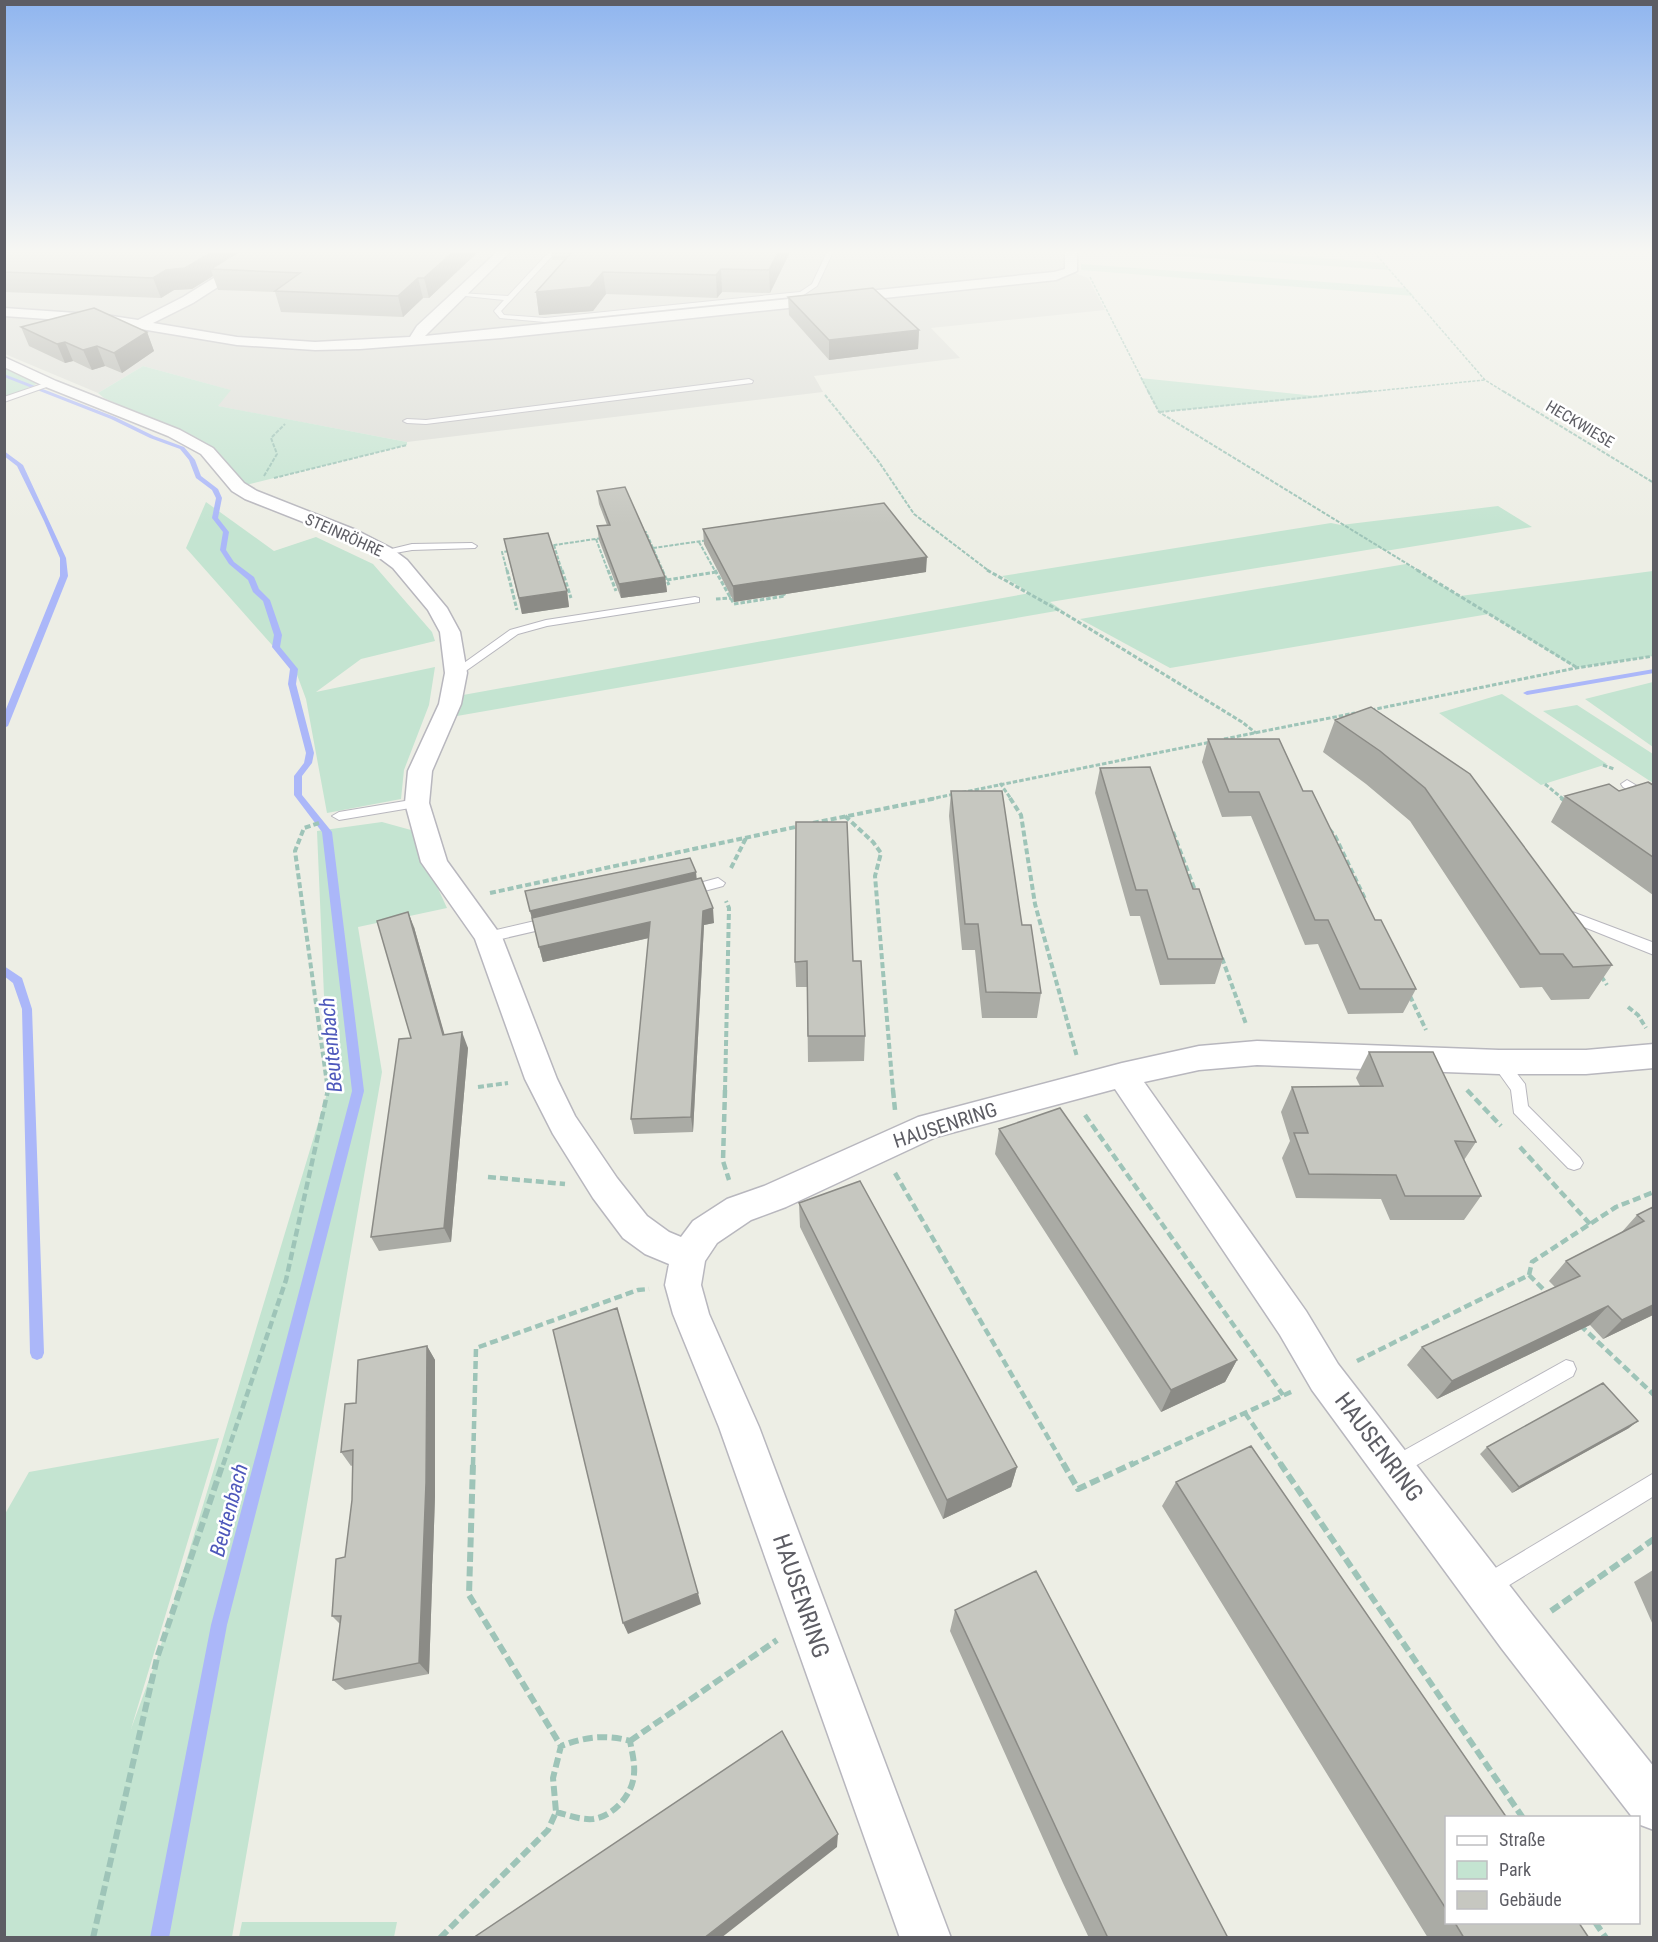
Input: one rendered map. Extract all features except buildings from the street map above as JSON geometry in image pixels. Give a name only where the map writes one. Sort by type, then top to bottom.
[{"type":"street","points":[[252,343],[315,346],[398,343]]},
{"type":"street","name":"STEINRÖHRE","points":[[4,361],[47,385],[174,433],[207,451],[238,487],[251,495],[350,534],[384,552],[400,564],[437,608],[450,633],[456,673],[450,704],[420,771],[417,803],[434,862],[475,918]]},
{"type":"street","points":[[475,918],[541,1079],[564,1125],[605,1188],[635,1227],[685,1270]]},
{"type":"street","name":"HAUSENRING","points":[[926,1938],[739,1427],[691,1314],[685,1270],[705,1232],[739,1209],[774,1197],[929,1126],[1199,1058],[1257,1053],[1499,1062],[1587,1062],[1651,1044]]},
{"type":"street","name":"HAUSENRING","points":[[1094,1083],[1293,1323],[1325,1377],[1518,1633],[1653,1806]]},
{"type":"lane","points":[[407,421],[426,422],[749,381]]},
{"type":"lane","points":[[4,400],[47,385]]},
{"type":"lane","points":[[384,552],[412,548],[472,546]]},
{"type":"lane","points":[[456,673],[514,632],[546,623],[694,600]]},
{"type":"lane","points":[[1627,784],[1653,802]]},
{"type":"lane","points":[[339,816],[417,803]]},
{"type":"lane","points":[[672,894],[718,884]]},
{"type":"lane","points":[[1552,903],[1559,912],[1653,950]]},
{"type":"lane","points":[[475,918],[568,918]]},
{"type":"lane","points":[[1499,1062],[1519,1089],[1520,1108],[1574,1162]]},
{"type":"lane","points":[[1394,1467],[1566,1369]]},
{"type":"lane","points":[[1485,1587],[1653,1483]]},
{"type":"path","points":[[1124,343],[1159,412],[1576,668]]},
{"type":"path","name":"HECKWIESE","points":[[1453,343],[1485,380],[1653,483]]},
{"type":"path","points":[[1159,412],[1485,380]]},
{"type":"path","points":[[825,395],[879,462],[914,514],[944,538],[996,576],[1067,615],[1242,722],[1256,733]]},
{"type":"path","points":[[285,424],[271,438],[277,454],[260,482],[407,445]]},
{"type":"path","points":[[636,533],[646,532],[677,602]]},
{"type":"path","points":[[544,546],[606,537]]},
{"type":"path","points":[[596,539],[620,601]]},
{"type":"path","points":[[653,548],[719,539]]},
{"type":"path","points":[[699,542],[734,604],[785,596],[779,586]]},
{"type":"path","points":[[554,545],[574,608]]},
{"type":"path","points":[[513,551],[502,552],[518,617]]},
{"type":"path","points":[[667,580],[716,572]]},
{"type":"path","points":[[812,823],[1000,783],[1576,668],[1653,656]]},
{"type":"path","points":[[1343,716],[1352,722]]},
{"type":"path","points":[[1000,783],[1021,815],[1035,904],[1073,1051],[1283,1395]]},
{"type":"path","points":[[1545,784],[1566,803],[1627,784]]},
{"type":"path","points":[[844,816],[873,842],[881,854],[875,876],[896,1115],[891,1142],[1078,1489],[1325,1377],[1529,1275]]},
{"type":"path","points":[[1323,820],[1335,836],[1365,900]]},
{"type":"path","points":[[1170,825],[1198,898]]},
{"type":"path","points":[[475,918],[747,838],[801,826]]},
{"type":"path","points":[[93,1938],[157,1658],[286,1280],[328,1090],[295,851],[304,828]]},
{"type":"path","points":[[739,1209],[723,1161],[729,908],[718,884],[726,879],[747,838]]},
{"type":"path","points":[[1219,951],[1257,1053]]},
{"type":"path","points":[[1601,975],[1607,985]]},
{"type":"path","points":[[1410,995],[1440,1059]]},
{"type":"path","points":[[1628,1007],[1638,1015],[1651,1044]]},
{"type":"path","points":[[488,1177],[605,1188]]},
{"type":"path","points":[[1529,1275],[1532,1262],[1616,1207],[1653,1192]]},
{"type":"path","points":[[440,1938],[548,1830],[556,1812],[553,1778],[561,1746],[469,1595],[476,1348],[638,1290],[685,1270]]},
{"type":"path","points":[[1529,1275],[1554,1299]]},
{"type":"path","points":[[1579,1323],[1653,1395]]},
{"type":"path","points":[[1245,1413],[1522,1816]]},
{"type":"path","points":[[1518,1633],[1653,1539]]},
{"type":"path","points":[[630,1741],[810,1617]]},
{"type":"path","points":[[561,1746],[579,1739],[598,1737],[617,1737],[630,1741]]},
{"type":"path","points":[[556,1812],[580,1819],[596,1819],[612,1812],[624,1798],[634,1780],[634,1759],[630,1741]]},
{"type":"path","points":[[1596,1924],[1606,1938]]},
{"type":"shaded area","points":[[5,343],[945,343],[960,358],[814,376],[823,392],[407,442],[217,406],[230,390],[143,366],[98,393],[5,354]]},
{"type":"green space","points":[[143,366],[231,390],[218,406],[407,442],[407,445],[238,487],[179,432],[104,398],[98,393]]},
{"type":"green space","points":[[5,367],[39,383],[5,398]]},
{"type":"green space","points":[[1140,378],[1325,397],[1159,412]]},
{"type":"green space","points":[[206,502],[274,551],[316,537],[373,564],[432,632],[435,641],[361,659],[316,692],[435,667],[429,705],[404,770],[401,799],[327,813],[306,699],[296,672],[186,548]]},
{"type":"green space","points":[[1498,506],[1532,527],[1385,551],[1379,548],[1050,602],[1062,610],[457,716],[463,695],[1030,593],[1002,576],[1331,523],[1341,525]]},
{"type":"green space","points":[[1406,564],[1460,596],[1653,571],[1653,656],[1576,668],[1489,614],[1170,668],[1080,619]]},
{"type":"green space","points":[[1653,682],[1653,747],[1585,699]]},
{"type":"green space","points":[[1502,694],[1607,764],[1541,785],[1439,713]]},
{"type":"green space","points":[[1577,705],[1653,754],[1653,783],[1543,711]]},
{"type":"green space","points":[[382,822],[411,830],[447,908],[358,927],[382,1072],[232,1937],[5,1938],[5,1514],[29,1472],[219,1438],[131,1729],[157,1658],[328,1090],[317,831]]},
{"type":"green space","points":[[242,1922],[397,1922],[394,1937],[239,1937]]},
{"type":"waterway","name":"Beutenbach","points":[[4,375],[182,448],[192,460],[198,477],[215,489],[219,498],[215,518],[226,532],[223,550],[231,563],[251,579],[256,590],[266,600],[278,635],[276,647],[294,669],[292,684],[310,753],[308,763],[298,776],[298,795],[327,832],[358,1091],[219,1625],[159,1938]]},
{"type":"waterway","points":[[4,453],[20,465],[63,558],[64,576],[4,726]]},
{"type":"waterway","points":[[1527,693],[1654,671]]},
{"type":"waterway","points":[[4,970],[18,981],[27,1009],[37,1353]]}]
